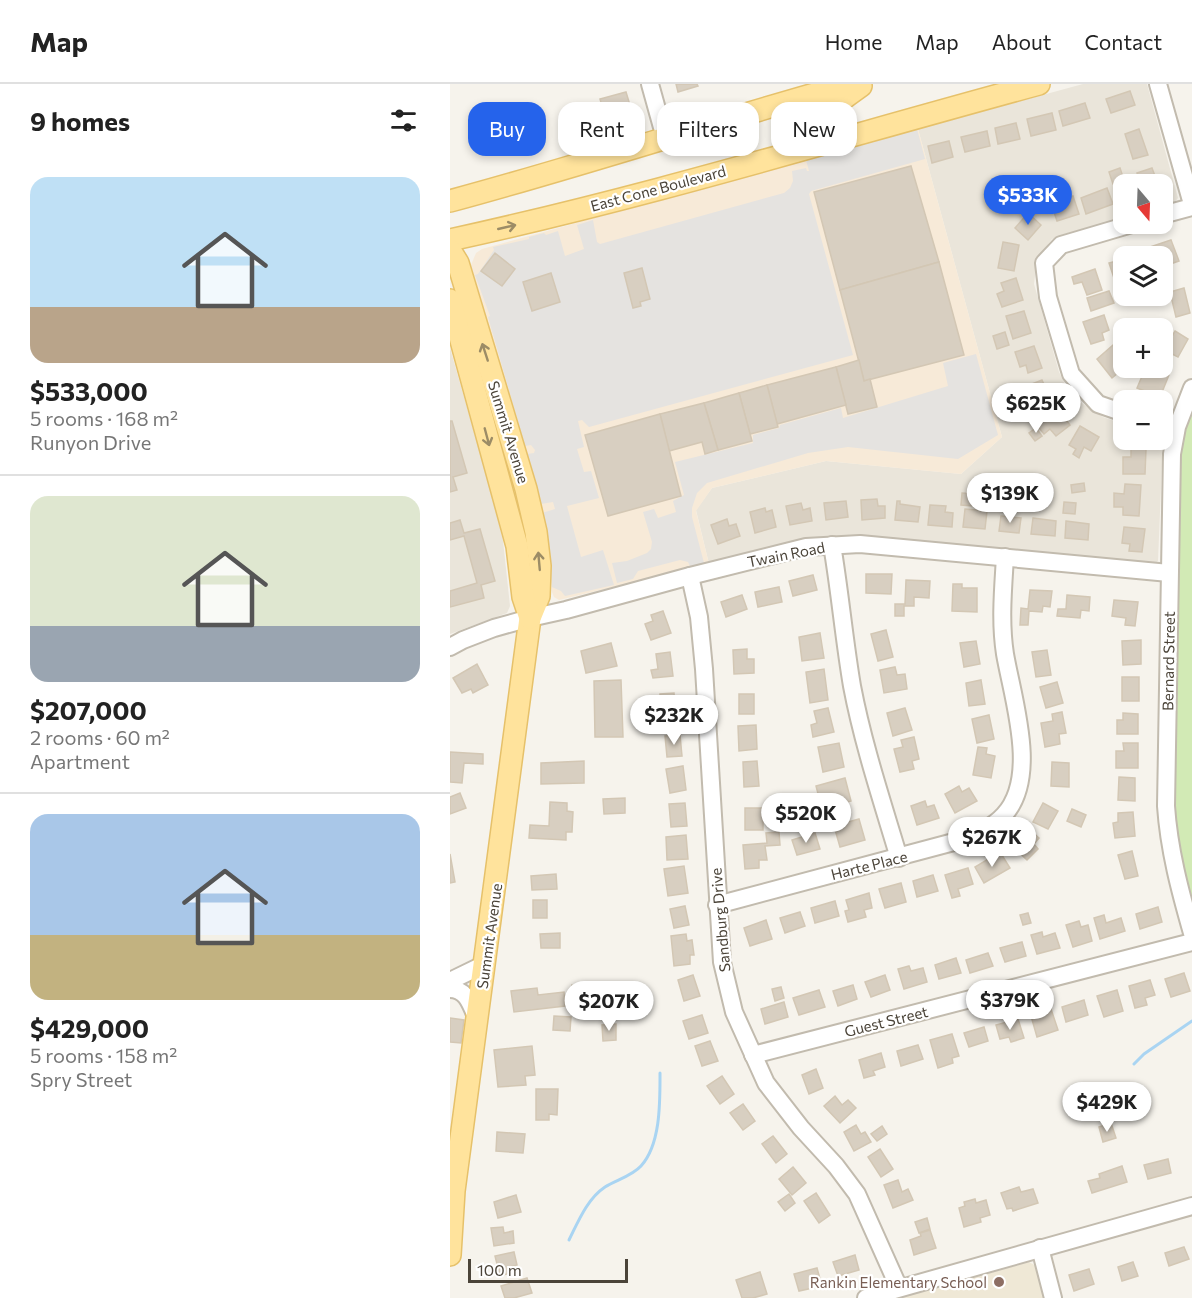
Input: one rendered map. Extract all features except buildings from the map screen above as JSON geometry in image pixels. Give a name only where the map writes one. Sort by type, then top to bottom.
[{"type":"main road","points":[[759,110],[850,84]]},
{"type":"main road","points":[[841,102],[864,84]]},
{"type":"main road","name":"East Cone Boulevard","points":[[857,134],[1039,84]]},
{"type":"main road","points":[[450,201],[578,166],[657,140]]},
{"type":"main road","name":"East Cone Boulevard","points":[[450,240],[535,221],[777,156]]},
{"type":"main road","name":"Summit Avenue","points":[[450,250],[458,263],[526,489],[536,532],[540,566],[538,596],[530,618],[454,1191],[450,1255]]},
{"type":"main road","name":"Summit Avenue","points":[[450,300],[517,546],[523,597],[530,618]]},
{"type":"street","points":[[650,84],[657,111]]},
{"type":"street","points":[[1158,84],[1192,205],[1173,211]]},
{"type":"street","points":[[1113,230],[1061,245],[1044,263],[1048,297],[1071,374],[1098,404],[1113,409]]},
{"type":"street","name":"Bernard Street","points":[[1173,420],[1192,388]]},
{"type":"street","name":"Bernard Street","points":[[1172,450],[1166,806],[1168,837],[1175,875],[1192,933]]},
{"type":"street","name":"Twain Road","points":[[450,647],[494,628],[806,547],[860,544],[1169,573]]},
{"type":"street","points":[[832,545],[852,687],[899,858]]},
{"type":"street","name":"Harte Place","points":[[717,905],[965,839],[988,829],[1004,815],[1019,786],[1022,751],[1005,654],[1002,622],[1005,557]]},
{"type":"street","name":"Sandburg Drive","points":[[690,576],[699,617],[704,669],[722,962],[734,1012],[766,1083],[857,1194],[899,1288]]},
{"type":"street","name":"Guest Street","points":[[753,1055],[1192,942]]},
{"type":"street","points":[[450,981],[485,964]]},
{"type":"street","points":[[450,989],[456,989],[466,995],[478,1020]]},
{"type":"street","points":[[866,1298],[1192,1206]]},
{"type":"street","points":[[1040,1248],[1053,1298]]},
{"type":"shaded area","points":[[1083,84],[1147,84],[1171,174],[1113,174],[1113,221],[1052,239],[1037,259],[1034,284],[1059,372],[1066,386],[1083,404],[1113,420],[1113,450],[1163,450],[1158,561],[1154,564],[852,536],[709,564],[696,510],[712,488],[826,461],[961,474],[1002,437],[918,129]]},
{"type":"shaded area","points":[[917,129],[925,159],[811,191],[809,194],[853,355],[589,427],[582,420],[578,421],[584,447],[577,449],[584,472],[591,471],[599,498],[567,506],[581,557],[603,550],[614,585],[565,596],[561,591],[552,587],[549,548],[542,513],[555,509],[553,502],[541,504],[527,454],[534,453],[535,450],[531,445],[525,446],[488,317],[490,316],[475,275],[494,250],[493,247],[558,231],[565,256],[584,249],[577,225],[593,220],[597,242],[600,244],[784,193],[793,181],[792,171],[806,168],[809,171],[806,160],[820,156],[857,156],[857,146]],"holes":[[[642,268],[641,306],[633,308],[624,273]],[[551,273],[560,302],[532,311],[523,282]]]},
{"type":"shaded area","points":[[918,129],[1002,437],[961,474],[826,461],[712,488],[696,511],[709,564],[559,600],[554,597],[548,549],[524,448],[471,265],[476,253],[482,249],[820,156],[857,156],[857,146]]},
{"type":"shaded area","points":[[1173,180],[1178,198],[1173,204]]},
{"type":"shaded area","points":[[450,348],[503,541],[510,606],[507,613],[450,634]]},
{"type":"shaded area","points":[[976,354],[998,435],[958,459],[848,447],[808,453],[707,483],[697,493],[692,508],[692,517],[704,563],[690,566],[688,562],[680,560],[638,571],[633,579],[617,583],[612,563],[627,561],[651,549],[652,542],[643,512],[654,509],[658,518],[676,512],[673,501],[684,495],[675,462],[753,443],[753,435],[841,408],[843,418],[948,386],[943,363]]},
{"type":"shaded area","name":"Rankin Elementary School","points":[[1029,1262],[1036,1266],[1044,1298],[900,1298]]},
{"type":"green space","points":[[1192,408],[1192,910],[1180,863],[1173,796],[1178,465],[1181,442]]},
{"type":"waterway","points":[[1134,1064],[1144,1054],[1192,1021]]},
{"type":"waterway","points":[[569,1240],[593,1198],[605,1187],[629,1175],[648,1157],[658,1122],[660,1073]]},
{"type":"place","name":"Rankin Elementary School","points":[[999,1282]]}]
